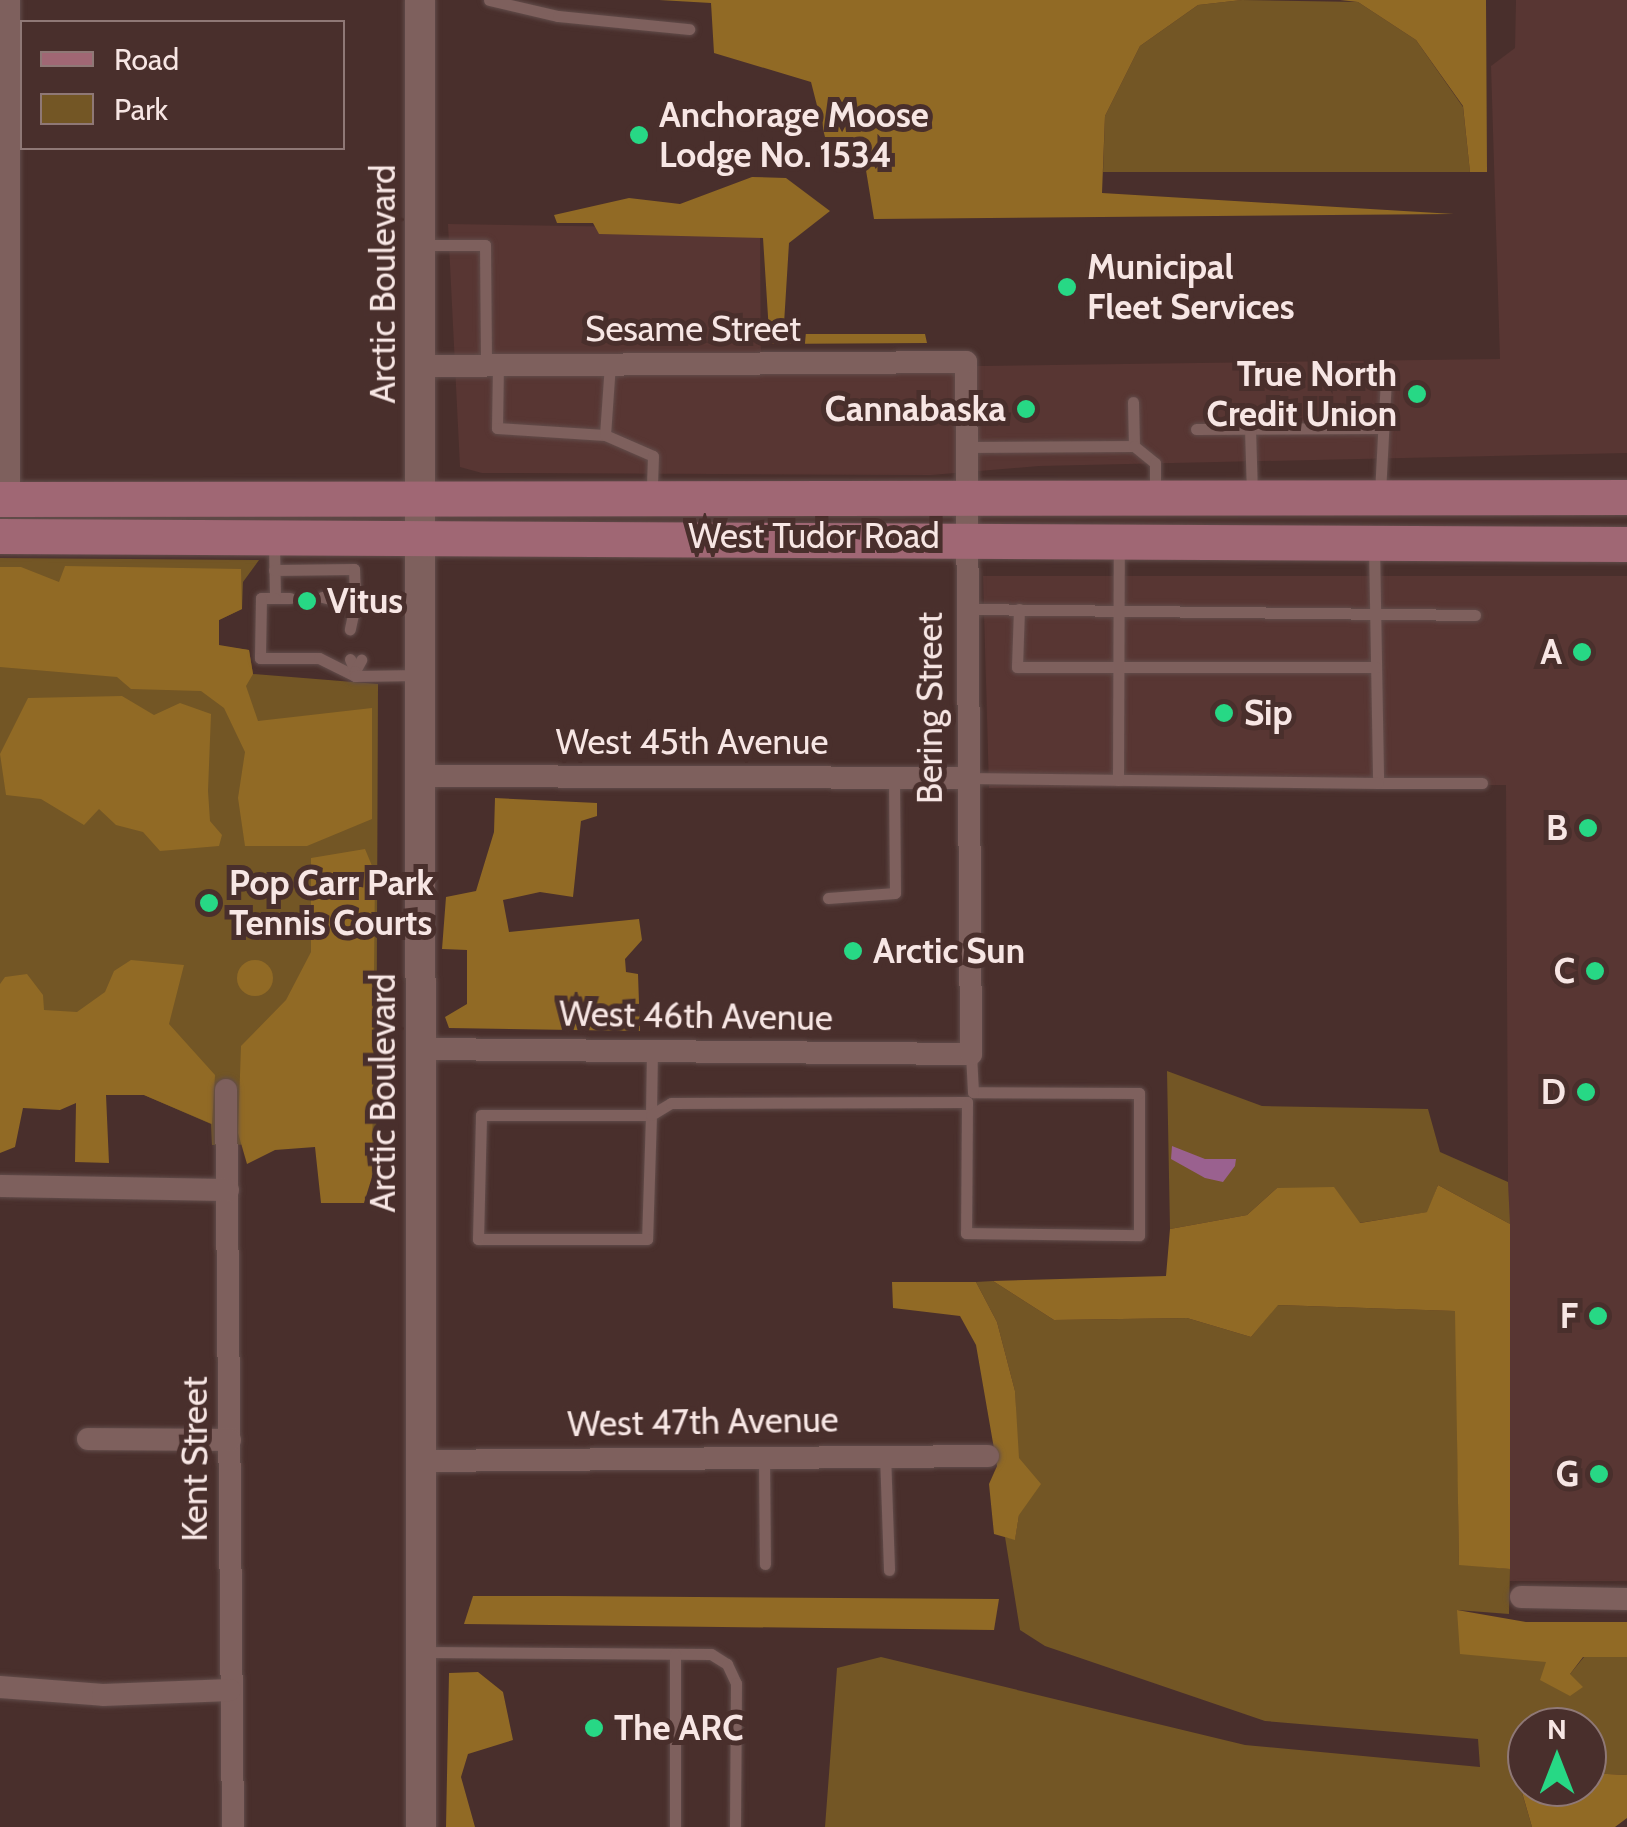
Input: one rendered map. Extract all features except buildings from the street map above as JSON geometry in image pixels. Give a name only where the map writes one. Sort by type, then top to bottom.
[{"type":"main road","name":"Arctic Boulevard","points":[[420,0],[420,1827]]},
{"type":"main road","name":"West Tudor Road","points":[[0,536],[274,552],[420,517],[652,499],[1627,497]]},
{"type":"main road","name":"West Tudor Road","points":[[4,498],[964,537],[1627,544]]},
{"type":"street","points":[[4,498],[10,0]]},
{"type":"street","name":"Sesame Street","points":[[421,366],[966,362]]},
{"type":"street","name":"Bering Street","points":[[966,362],[964,778],[972,1054]]},
{"type":"street","name":"West 45th Avenue","points":[[420,776],[964,778]]},
{"type":"street","name":"West 46th Avenue","points":[[420,1048],[972,1054]]},
{"type":"street","name":"Kent Street","points":[[226,1090],[232,1827]]},
{"type":"street","points":[[0,1186],[228,1190]]},
{"type":"street","points":[[88,1440],[230,1440]]},
{"type":"street","name":"West 47th Avenue","points":[[419,1460],[988,1456]]},
{"type":"street","points":[[1521,1597],[1627,1599]]},
{"type":"street","points":[[0,1687],[103,1695],[230,1690]]},
{"type":"lane","points":[[489,0],[558,16],[688,29]]},
{"type":"lane","points":[[420,246],[485,246],[497,428],[605,435],[653,456],[652,499]]},
{"type":"lane","points":[[605,435],[610,364]]},
{"type":"lane","points":[[1380,498],[1380,428],[1386,378]]},
{"type":"lane","points":[[1134,402],[1134,446]]},
{"type":"lane","points":[[1196,429],[1380,428]]},
{"type":"lane","points":[[1250,429],[1252,498]]},
{"type":"lane","points":[[966,447],[1134,446],[1154,462],[1155,498]]},
{"type":"lane","points":[[354,534],[355,620]]},
{"type":"lane","points":[[1118,780],[1120,538]]},
{"type":"lane","points":[[1374,541],[1378,783]]},
{"type":"lane","points":[[275,598],[274,552],[354,570]]},
{"type":"lane","points":[[322,597],[355,620],[420,604]]},
{"type":"lane","points":[[290,598],[261,598],[260,658],[319,658],[420,676]]},
{"type":"lane","points":[[964,608],[1475,615]]},
{"type":"lane","points":[[1019,609],[1018,666],[1376,668]]},
{"type":"lane","points":[[828,898],[895,893],[894,778]]},
{"type":"lane","points":[[964,778],[1482,783]]},
{"type":"lane","points":[[652,1050],[651,1116],[648,1238],[478,1239],[481,1114],[651,1116],[671,1103],[970,1097],[1138,1094],[1139,1234],[966,1233],[970,1097],[972,1054]]},
{"type":"lane","points":[[886,1454],[888,1570]]},
{"type":"lane","points":[[764,1456],[765,1564]]},
{"type":"lane","points":[[421,1652],[711,1654],[727,1664],[736,1683],[736,1827]]},
{"type":"lane","points":[[675,1654],[675,1827]]},
{"type":"shaded area","points":[[659,0],[1242,0],[1198,5],[1140,46],[1105,116],[1102,193],[1454,214],[874,219],[863,152],[826,141],[811,82],[714,53],[711,3]]},
{"type":"shaded area","points":[[1340,0],[1486,0],[1487,172],[1470,172],[1463,106],[1416,40],[1358,2]]},
{"type":"shaded area","points":[[1516,0],[1627,0],[1627,453],[1039,466],[931,475],[482,473],[460,467],[448,224],[760,229],[761,369],[1500,359],[1491,66],[1515,48]]},
{"type":"shaded area","points":[[752,177],[786,178],[830,211],[789,243],[784,324],[798,334],[925,334],[927,343],[764,344],[769,332],[763,238],[599,234],[593,223],[557,223],[554,215],[629,198],[680,204]]},
{"type":"shaded area","points":[[65,566],[241,569],[242,609],[219,620],[219,645],[249,650],[253,674],[246,686],[258,721],[372,708],[372,819],[307,846],[245,846],[238,798],[245,752],[224,708],[201,691],[131,689],[117,677],[0,667],[0,567],[21,567],[59,582]]},
{"type":"shaded area","points":[[983,576],[1627,576],[1627,1581],[1510,1581],[1506,785],[989,788]]},
{"type":"shaded area","points":[[122,696],[154,715],[180,703],[211,714],[208,791],[210,821],[222,835],[219,846],[160,851],[143,832],[116,825],[99,809],[84,825],[41,799],[6,795],[0,754],[28,698]]},
{"type":"shaded area","points":[[495,798],[597,803],[597,816],[581,821],[573,897],[540,892],[503,900],[509,932],[639,919],[642,940],[625,959],[626,972],[638,974],[640,1031],[449,1028],[445,1017],[467,1004],[467,950],[442,949],[446,897],[476,891],[494,832]]},
{"type":"shaded area","points":[[365,849],[375,873],[372,1177],[364,1203],[321,1203],[315,1147],[275,1150],[247,1164],[238,1133],[241,1046],[286,1000],[311,952],[311,858]]},
{"type":"shaded area","points":[[131,960],[184,965],[169,1024],[215,1075],[212,1124],[144,1095],[106,1095],[109,1163],[75,1162],[76,1103],[60,1110],[23,1108],[15,1147],[0,1153],[0,984],[5,977],[27,974],[43,995],[44,1010],[77,1012],[105,992],[114,971]]},
{"type":"shaded area","points":[[255,960],[268,965],[273,978],[268,991],[255,996],[242,991],[237,978],[242,965]]},
{"type":"shaded area","points":[[1172,1146],[1205,1159],[1236,1159],[1235,1166],[1223,1182],[1205,1178],[1171,1159]]},
{"type":"shaded area","points":[[1438,1185],[1510,1224],[1510,1569],[1459,1565],[1455,1311],[1278,1305],[1251,1337],[1187,1318],[1054,1320],[993,1281],[1166,1276],[1170,1229],[1247,1215],[1277,1188],[1334,1187],[1360,1223],[1427,1212]]},
{"type":"shaded area","points":[[892,1282],[976,1282],[997,1322],[1015,1391],[1019,1458],[1041,1484],[1019,1515],[1015,1540],[994,1534],[989,1484],[997,1466],[976,1345],[960,1316],[893,1308]]},
{"type":"shaded area","points":[[473,1596],[999,1599],[994,1630],[464,1624]]},
{"type":"shaded area","points":[[1457,1610],[1526,1622],[1627,1622],[1627,1657],[1583,1657],[1570,1674],[1583,1687],[1570,1696],[1540,1680],[1546,1662],[1460,1654]]},
{"type":"shaded area","points":[[478,1672],[503,1692],[513,1740],[468,1754],[461,1777],[475,1827],[446,1827],[449,1673]]},
{"type":"shaded area","points":[[1607,1774],[1627,1775],[1627,1818],[1615,1827],[1532,1827],[1526,1807],[1607,1807]]},
{"type":"green space","points":[[1242,0],[1358,2],[1416,40],[1463,107],[1470,172],[1103,172],[1105,116],[1140,46],[1198,5]]},
{"type":"green space","points":[[0,558],[259,560],[243,582],[242,609],[219,620],[219,646],[249,650],[253,674],[378,684],[376,1177],[326,1178],[319,1144],[212,1145],[211,1124],[144,1095],[105,1095],[106,1128],[81,1103],[10,1103],[0,1142]]},
{"type":"green space","points":[[1167,1071],[1262,1106],[1428,1109],[1440,1152],[1508,1182],[1510,1224],[1438,1185],[1428,1212],[1359,1223],[1277,1188],[1247,1215],[1170,1229]]},
{"type":"green space","points":[[993,1281],[1054,1320],[1187,1318],[1251,1337],[1277,1305],[1456,1311],[1459,1564],[1510,1569],[1509,1614],[1457,1610],[1570,1674],[1584,1657],[1627,1657],[1627,1775],[1607,1774],[1607,1707],[1507,1707],[1507,1807],[1526,1807],[1532,1827],[825,1827],[837,1668],[881,1657],[1245,1745],[1480,1767],[1478,1739],[1265,1721],[1045,1646],[1020,1630],[1005,1537],[1015,1539],[1019,1515],[1015,1391],[997,1322],[976,1282]]},
{"type":"place","name":"Anchorage Moose Lodge No. 1534","points":[[639,135]]},
{"type":"place","name":"Municipal Fleet Services","points":[[1067,287]]},
{"type":"place","name":"True North Credit Union","points":[[1417,394]]},
{"type":"place","name":"Cannabaska","points":[[1026,409]]},
{"type":"place","name":"Vitus","points":[[307,601]]},
{"type":"place","name":"A","points":[[1582,652]]},
{"type":"place","name":"Sip","points":[[1224,713]]},
{"type":"place","name":"B","points":[[1588,828]]},
{"type":"place","name":"Pop Carr Park Tennis Courts","points":[[209,903]]},
{"type":"place","name":"Arctic Sun","points":[[853,951]]},
{"type":"place","name":"C","points":[[1595,971]]},
{"type":"place","name":"D","points":[[1586,1092]]},
{"type":"place","name":"F","points":[[1598,1316]]},
{"type":"place","name":"G","points":[[1599,1474]]},
{"type":"place","name":"The ARC","points":[[594,1728]]}]
